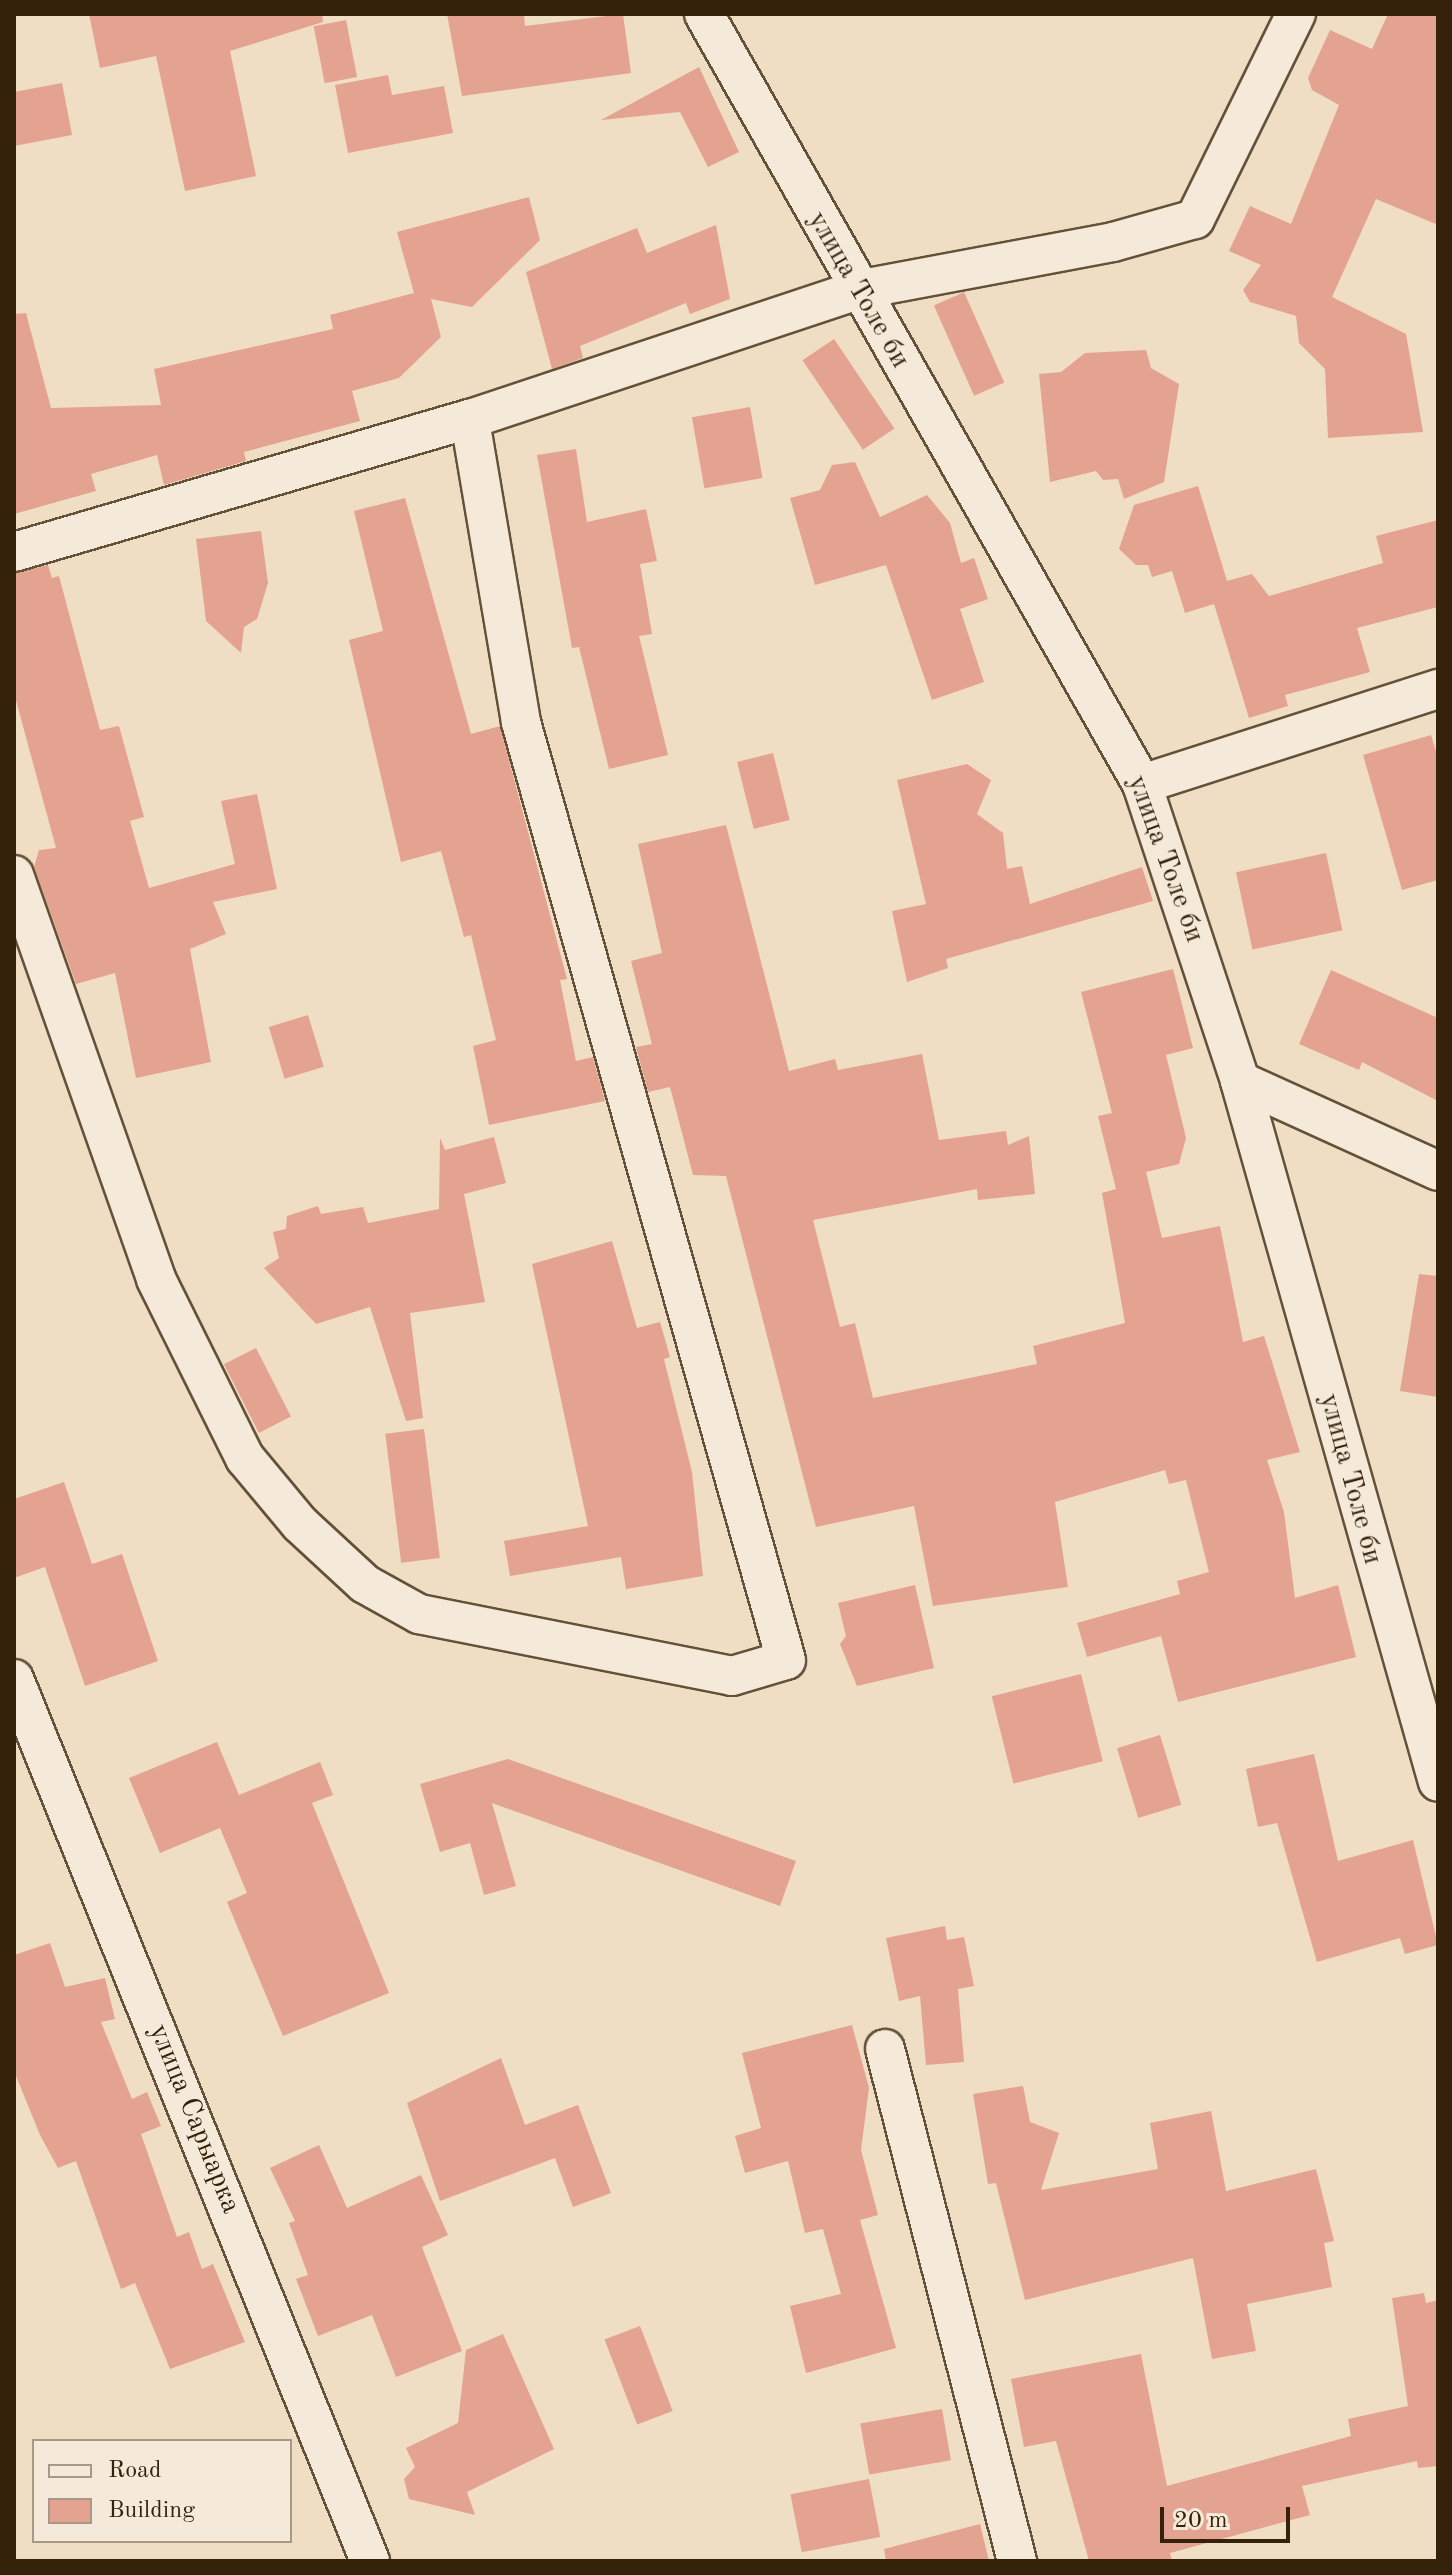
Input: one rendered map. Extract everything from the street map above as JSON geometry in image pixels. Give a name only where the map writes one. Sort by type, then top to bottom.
[{"type":"street","name":"улица Толе би","points":[[704,14],[857,290],[1142,784],[1240,1081],[1438,1782]]},
{"type":"street","points":[[14,552],[470,419],[857,290],[1113,242],[1195,219],[1296,14]]},
{"type":"street","points":[[14,875],[156,1279],[245,1458],[300,1524],[365,1584],[419,1614],[732,1676],[786,1660],[521,722],[470,419]]},
{"type":"street","points":[[1142,784],[1438,689]]},
{"type":"street","points":[[1240,1081],[1438,1171]]},
{"type":"street","name":"улица Сарыарка","points":[[14,1679],[22,1722],[370,2561]]},
{"type":"street","points":[[885,2049],[1017,2561]]},
{"type":"building","points":[[89,14],[322,14],[323,22],[230,51],[256,176],[185,191],[156,56],[100,68]]},
{"type":"building","points":[[447,14],[524,14],[525,26],[623,14],[631,73],[462,96]]},
{"type":"building","points":[[1388,14],[1438,14],[1438,225],[1376,199],[1332,297],[1406,334],[1423,432],[1328,438],[1325,369],[1299,343],[1296,316],[1250,302],[1243,290],[1261,265],[1229,251],[1250,206],[1291,224],[1339,105],[1312,90],[1308,78],[1330,30],[1372,49]]},
{"type":"building","points":[[346,20],[357,77],[325,83],[314,26]]},
{"type":"building","points":[[699,67],[739,152],[708,167],[680,112],[601,120]]},
{"type":"building","points":[[388,75],[392,95],[444,86],[453,133],[348,153],[335,85]]},
{"type":"building","points":[[62,83],[72,135],[14,146],[14,92]]},
{"type":"building","points":[[529,197],[540,240],[472,307],[431,299],[441,337],[399,378],[352,391],[360,421],[244,452],[246,461],[164,485],[157,455],[91,474],[96,491],[14,514],[14,314],[26,313],[51,408],[161,405],[154,369],[333,329],[330,315],[414,293],[397,232]]},
{"type":"building","points":[[716,225],[730,299],[690,314],[686,303],[580,346],[583,358],[552,369],[526,272],[637,228],[647,253]]},
{"type":"building","points":[[964,292],[1004,382],[974,396],[934,305]]},
{"type":"building","points":[[834,339],[894,429],[863,450],[802,360]]},
{"type":"building","points":[[1146,350],[1151,368],[1179,384],[1164,482],[1124,499],[1118,479],[1103,480],[1096,471],[1050,482],[1039,374],[1061,372],[1085,353]]},
{"type":"building","points":[[750,407],[763,478],[704,488],[692,417]]},
{"type":"building","points":[[576,449],[587,522],[646,509],[657,561],[640,564],[652,634],[639,636],[668,755],[609,769],[579,647],[572,648],[537,455]]},
{"type":"building","points":[[855,462],[880,517],[927,495],[950,523],[961,563],[974,558],[988,599],[960,609],[984,682],[932,700],[886,565],[815,585],[790,498],[820,490],[832,465]]},
{"type":"building","points":[[1198,486],[1227,581],[1252,574],[1269,596],[1383,563],[1376,536],[1438,520],[1438,607],[1357,628],[1370,672],[1285,695],[1288,706],[1249,718],[1214,604],[1185,613],[1172,571],[1152,577],[1148,565],[1136,565],[1119,549],[1134,505]]},
{"type":"building","points":[[405,498],[471,734],[500,726],[567,979],[560,980],[576,1061],[593,1057],[605,1101],[489,1125],[473,1046],[496,1040],[471,935],[464,937],[441,851],[401,862],[349,640],[383,631],[354,511]]},
{"type":"building","points":[[261,531],[268,583],[257,619],[244,627],[241,653],[206,621],[196,539]]},
{"type":"building","points":[[48,565],[52,578],[59,576],[100,730],[119,726],[144,817],[130,821],[149,888],[235,864],[221,801],[257,794],[277,889],[213,902],[226,934],[190,949],[211,1062],[136,1078],[115,973],[76,984],[34,867],[39,850],[56,848],[14,693],[14,573]]},
{"type":"building","points":[[1431,735],[1438,758],[1438,880],[1402,890],[1363,755]]},
{"type":"building","points":[[773,753],[790,820],[754,829],[737,762]]},
{"type":"building","points":[[967,764],[991,780],[977,814],[1003,833],[1007,869],[1022,866],[1030,904],[1142,867],[1153,901],[946,959],[948,968],[907,982],[892,911],[926,904],[897,780]]},
{"type":"building","points":[[726,825],[789,1071],[835,1059],[838,1070],[922,1054],[939,1140],[1006,1131],[1008,1145],[1029,1136],[1035,1194],[978,1200],[977,1189],[813,1220],[840,1327],[855,1323],[873,1398],[1037,1364],[1033,1346],[1125,1323],[1102,1193],[1116,1189],[1098,1116],[1112,1113],[1081,992],[1173,969],[1193,1048],[1166,1055],[1186,1138],[1179,1164],[1146,1172],[1162,1238],[1220,1226],[1243,1342],[1264,1336],[1300,1452],[1267,1460],[1284,1512],[1295,1598],[1338,1585],[1356,1657],[1178,1702],[1161,1636],[1087,1657],[1077,1623],[1180,1594],[1177,1581],[1209,1572],[1186,1480],[1169,1484],[1165,1470],[1055,1502],[1068,1587],[933,1606],[914,1506],[816,1527],[726,1176],[693,1175],[670,1087],[648,1092],[636,1047],[652,1044],[631,961],[662,953],[638,844]]},
{"type":"building","points":[[1326,853],[1342,930],[1252,949],[1236,872]]},
{"type":"building","points":[[1331,970],[1438,1018],[1438,1101],[1362,1062],[1359,1070],[1299,1044]]},
{"type":"building","points":[[308,1015],[324,1067],[285,1079],[269,1027]]},
{"type":"building","points":[[494,1137],[506,1183],[464,1194],[485,1302],[410,1313],[423,1418],[406,1421],[370,1307],[316,1324],[264,1268],[279,1258],[273,1232],[286,1229],[287,1216],[318,1206],[321,1214],[363,1207],[368,1223],[439,1209],[440,1138],[445,1150]]},
{"type":"building","points":[[612,1241],[637,1328],[660,1322],[670,1357],[664,1359],[692,1472],[703,1576],[626,1589],[621,1557],[510,1576],[504,1541],[588,1526],[532,1264]]},
{"type":"building","points":[[1419,1274],[1438,1276],[1438,1397],[1400,1391]]},
{"type":"building","points":[[256,1348],[291,1417],[259,1433],[224,1364]]},
{"type":"building","points":[[424,1429],[440,1558],[401,1563],[385,1434]]},
{"type":"building","points":[[64,1482],[92,1564],[122,1554],[158,1661],[85,1686],[45,1567],[14,1578],[14,1499]]},
{"type":"building","points":[[915,1585],[934,1668],[857,1686],[840,1644],[846,1636],[838,1603]]},
{"type":"building","points":[[1081,1674],[1103,1761],[1014,1784],[992,1696]]},
{"type":"building","points":[[1160,1735],[1181,1805],[1138,1818],[1117,1748]]},
{"type":"building","points":[[217,1742],[239,1795],[320,1762],[333,1795],[312,1803],[389,1993],[283,2036],[227,1902],[247,1893],[220,1828],[160,1853],[129,1778]]},
{"type":"building","points":[[1314,1754],[1338,1861],[1413,1840],[1438,1945],[1405,1954],[1400,1938],[1317,1962],[1277,1823],[1258,1827],[1246,1769]]},
{"type":"building","points":[[508,1759],[796,1861],[780,1906],[492,1803],[516,1886],[484,1895],[470,1843],[440,1852],[420,1784]]},
{"type":"building","points":[[945,1926],[947,1940],[964,1937],[974,1986],[958,1989],[964,2062],[926,2065],[920,1996],[899,2001],[886,1938]]},
{"type":"building","points":[[50,1943],[65,1987],[105,1978],[115,2019],[101,2022],[132,2099],[147,2092],[161,2126],[141,2134],[177,2237],[189,2232],[202,2269],[213,2264],[245,2342],[170,2369],[135,2283],[121,2289],[76,2161],[58,2168],[40,2135],[14,2071],[14,1955]]},
{"type":"building","points":[[852,2025],[869,2088],[861,2150],[878,2215],[860,2220],[896,2348],[806,2373],[790,2306],[841,2294],[823,2229],[805,2233],[788,2161],[745,2173],[735,2136],[761,2128],[742,2053]]},
{"type":"building","points":[[501,2058],[525,2125],[578,2105],[611,2193],[573,2207],[555,2158],[440,2201],[407,2103]]},
{"type":"building","points":[[1023,2086],[1030,2122],[1059,2133],[1041,2190],[1158,2169],[1150,2123],[1211,2111],[1226,2191],[1316,2169],[1334,2241],[1324,2243],[1332,2287],[1247,2304],[1256,2351],[1212,2359],[1193,2258],[1025,2300],[996,2183],[988,2184],[973,2094]]},
{"type":"building","points":[[319,2145],[347,2208],[421,2175],[448,2235],[422,2247],[462,2351],[396,2377],[372,2315],[318,2336],[296,2279],[308,2275],[289,2223],[295,2221],[270,2168]]},
{"type":"building","points":[[1424,2293],[1426,2303],[1438,2300],[1438,2466],[1418,2468],[1417,2461],[1302,2486],[1310,2515],[1170,2553],[1172,2561],[1089,2561],[1056,2441],[1024,2447],[1011,2379],[1141,2354],[1167,2486],[1351,2436],[1348,2419],[1408,2406],[1392,2298]]},
{"type":"building","points":[[640,2326],[673,2411],[637,2425],[605,2340]]},
{"type":"building","points":[[503,2334],[554,2449],[467,2492],[475,2515],[409,2499],[404,2479],[415,2467],[406,2448],[458,2423],[466,2350]]},
{"type":"building","points":[[942,2409],[951,2460],[869,2475],[860,2423]]},
{"type":"building","points":[[869,2479],[880,2537],[802,2552],[790,2494]]},
{"type":"building","points":[[980,2524],[989,2561],[886,2561],[884,2549]]}]
